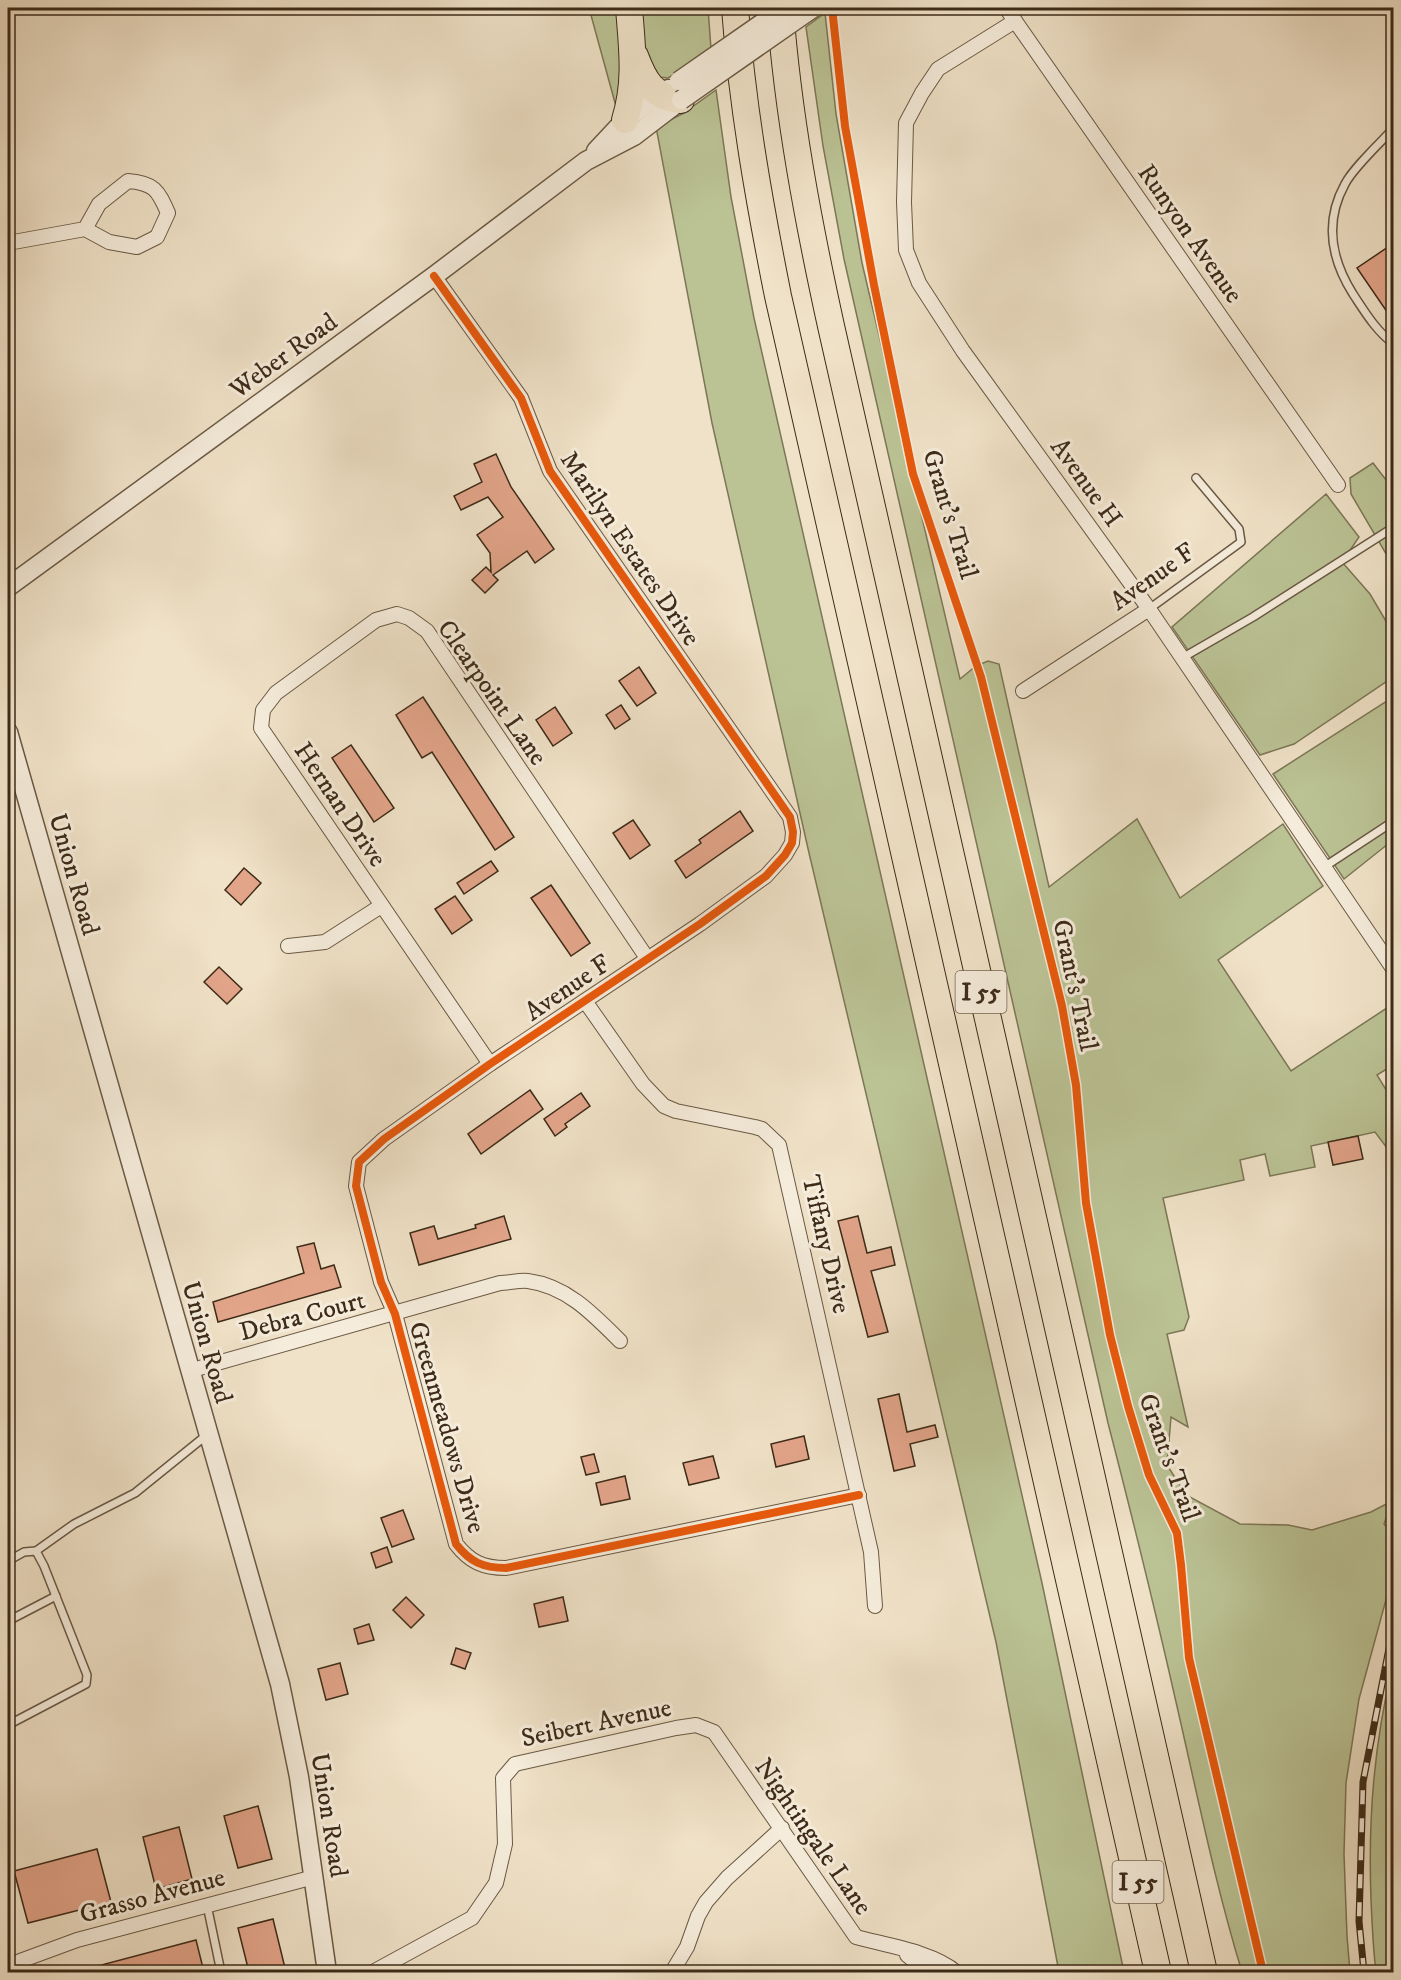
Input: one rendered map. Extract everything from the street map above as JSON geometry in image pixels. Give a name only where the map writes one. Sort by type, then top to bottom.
[{"type":"highway","points":[[625,120],[634,81],[634,53],[629,8]]},
{"type":"highway","name":"I 55","points":[[735,8],[748,129],[760,208],[778,296],[1158,1972]]},
{"type":"highway","name":"I 55","points":[[782,8],[784,54],[811,234],[1204,1970]]},
{"type":"highway","points":[[634,53],[644,78],[673,92]]},
{"type":"street","name":"Weber Road","points":[[586,161],[634,136],[673,92],[782,8]]},
{"type":"street","name":"Weber Road","points":[[8,587],[434,276],[586,161],[625,120],[813,8]]},
{"type":"street","name":"Runyon Avenue","points":[[1006,8],[1338,485]]},
{"type":"street","name":"Avenue H","points":[[1015,21],[938,69],[906,123],[904,202],[906,250],[919,283],[938,314],[1149,609],[1394,970]]},
{"type":"street","points":[[8,243],[85,229],[109,242],[137,247],[157,237],[168,213],[160,193],[143,182],[128,181],[99,204],[85,229]]},
{"type":"street","name":"Marilyn Estates Drive","points":[[434,276],[521,398],[550,471],[790,817],[793,832],[792,843]]},
{"type":"street","name":"Avenue F","points":[[1023,691],[1149,609]]},
{"type":"street","name":"Clearpoint Lane","points":[[261,728],[263,710],[276,693],[376,620],[397,614],[409,618],[427,632],[647,958]]},
{"type":"street","name":"Hernan Drive","points":[[261,728],[490,1064]]},
{"type":"street","name":"Union Road","points":[[8,732],[280,1684],[291,1729],[327,1972]]},
{"type":"street","name":"Avenue F","points":[[359,1162],[384,1139],[490,1064],[700,924],[766,876],[785,855],[792,843]]},
{"type":"street","name":"Hernan Drive","points":[[288,946],[325,942],[381,906]]},
{"type":"street","name":"Tiffany Drive","points":[[585,1001],[643,1084],[664,1107],[755,1126],[762,1129],[779,1145],[871,1552],[875,1606]]},
{"type":"street","name":"Greenmeadows Drive","points":[[359,1162],[356,1186],[381,1282],[395,1314],[456,1544],[470,1560],[481,1566],[506,1568],[859,1495]]},
{"type":"street","name":"Debra Court","points":[[189,1371],[500,1283],[527,1281],[552,1287],[570,1297],[590,1311],[620,1341]]},
{"type":"street","name":"Seibert Avenue","points":[[373,1972],[472,1918],[496,1883],[505,1844],[503,1778],[515,1764],[676,1728],[696,1725],[714,1732]]},
{"type":"street","name":"Nightingale Lane","points":[[714,1732],[856,1937],[927,1957],[956,1972]]},
{"type":"street","points":[[672,1972],[687,1947],[698,1916],[706,1902],[727,1878],[782,1828]]},
{"type":"street","name":"Grasso Avenue","points":[[8,1970],[20,1961],[77,1940],[314,1877]]},
{"type":"street","points":[[897,1948],[928,1972]]},
{"type":"lane","points":[[1394,128],[1346,183],[1334,208],[1332,247],[1341,275],[1367,315],[1385,338],[1394,344]]},
{"type":"lane","name":"Avenue F","points":[[1149,609],[1241,542],[1239,529],[1196,478]]},
{"type":"lane","points":[[1182,658],[1394,527]]},
{"type":"lane","points":[[1324,867],[1394,821]]},
{"type":"lane","points":[[8,1561],[24,1552],[36,1551],[74,1524],[135,1493],[208,1434]]},
{"type":"lane","points":[[8,1725],[86,1684],[87,1675],[36,1551]]},
{"type":"lane","points":[[8,1621],[56,1596]]},
{"type":"lane","points":[[207,1905],[221,1972]]},
{"type":"green space","points":[[589,8],[620,8],[623,39],[617,110]]},
{"type":"green space","points":[[640,8],[708,8],[711,49],[668,78],[658,77],[645,62]]},
{"type":"green space","points":[[825,13],[836,114],[862,263],[960,679],[976,666],[988,661],[999,664],[1049,887],[1137,819],[1180,898],[1283,824],[1323,886],[1218,960],[1291,1071],[1393,1004],[1393,1065],[1377,1075],[1393,1101],[1393,1156],[1375,1132],[1311,1146],[1315,1167],[1270,1176],[1265,1154],[1240,1160],[1244,1180],[1163,1198],[1189,1317],[1184,1330],[1167,1334],[1188,1427],[1171,1417],[1167,1465],[1186,1495],[1240,1524],[1288,1525],[1312,1530],[1371,1512],[1392,1501],[1384,1524],[1391,1532],[1393,1530],[1393,1574],[1359,1699],[1346,1783],[1344,1854],[1350,1972],[1242,1972],[1223,1905],[1152,1597],[1108,1423],[844,259],[823,146],[806,27]]},
{"type":"green space","points":[[716,90],[731,197],[754,318],[1042,1583],[1124,1972],[1059,1972],[996,1642],[809,853],[712,423],[656,127],[682,114]]},
{"type":"green space","points":[[1373,463],[1393,489],[1393,558],[1389,559],[1351,494],[1350,478]]},
{"type":"green space","points":[[1326,494],[1359,537],[1342,562],[1370,594],[1393,633],[1393,677],[1294,744],[1260,755],[1172,627]]},
{"type":"green space","points":[[1393,697],[1393,840],[1344,879],[1273,774]]},
{"type":"green space","points":[[1393,1664],[1393,1972],[1376,1972],[1370,1839],[1377,1752]]},
{"type":"building","points":[[1394,243],[1394,322],[1357,268]]},
{"type":"building","points":[[496,454],[511,487],[554,549],[535,563],[527,551],[493,575],[498,580],[485,593],[472,580],[486,567],[491,572],[490,553],[477,535],[503,517],[488,497],[461,510],[454,496],[482,482],[474,464]]},
{"type":"building","points":[[639,667],[656,693],[637,706],[619,681]]},
{"type":"building","points":[[423,697],[514,837],[495,850],[432,752],[422,758],[396,715]]},
{"type":"building","points":[[621,705],[630,719],[615,729],[606,715]]},
{"type":"building","points":[[555,707],[572,733],[553,746],[536,720]]},
{"type":"building","points":[[351,745],[394,808],[374,822],[332,758]]},
{"type":"building","points":[[740,811],[753,831],[686,878],[675,861],[701,843],[699,840]]},
{"type":"building","points":[[633,820],[650,845],[630,859],[613,833]]},
{"type":"building","points":[[491,861],[498,871],[464,894],[457,883]]},
{"type":"building","points":[[244,868],[261,883],[241,905],[225,890]]},
{"type":"building","points":[[551,885],[590,943],[571,956],[531,898]]},
{"type":"building","points":[[455,896],[472,920],[452,934],[435,909]]},
{"type":"building","points":[[219,967],[242,989],[227,1004],[204,982]]},
{"type":"building","points":[[530,1090],[543,1109],[481,1154],[468,1134]]},
{"type":"building","points":[[581,1093],[590,1106],[565,1124],[567,1127],[555,1136],[544,1119]]},
{"type":"building","points":[[1358,1136],[1363,1159],[1333,1165],[1328,1142]]},
{"type":"building","points":[[504,1216],[511,1239],[419,1265],[410,1233],[434,1226],[438,1239],[476,1228],[475,1225]]},
{"type":"building","points":[[858,1216],[867,1253],[891,1247],[895,1265],[871,1271],[888,1332],[868,1337],[838,1221]]},
{"type":"building","points":[[314,1243],[321,1269],[334,1265],[341,1287],[218,1322],[213,1302],[304,1273],[297,1247]]},
{"type":"building","points":[[899,1394],[907,1432],[935,1425],[938,1437],[910,1444],[915,1466],[894,1471],[878,1399]]},
{"type":"building","points":[[804,1436],[809,1459],[776,1467],[771,1444]]},
{"type":"building","points":[[594,1454],[599,1472],[586,1475],[581,1457]]},
{"type":"building","points":[[713,1456],[719,1478],[689,1485],[683,1463]]},
{"type":"building","points":[[625,1476],[630,1499],[601,1505],[596,1483]]},
{"type":"building","points":[[403,1510],[414,1539],[392,1547],[381,1518]]},
{"type":"building","points":[[387,1547],[392,1562],[376,1568],[371,1553]]},
{"type":"building","points":[[406,1597],[424,1615],[411,1628],[393,1610]]},
{"type":"building","points":[[563,1597],[568,1621],[539,1627],[534,1604]]},
{"type":"building","points":[[369,1624],[374,1640],[358,1644],[354,1629]]},
{"type":"building","points":[[456,1648],[471,1653],[465,1669],[451,1664]]},
{"type":"building","points":[[340,1663],[348,1694],[326,1700],[318,1669]]},
{"type":"building","points":[[258,1806],[272,1859],[238,1868],[224,1816]]},
{"type":"building","points":[[179,1827],[192,1879],[156,1889],[143,1837]]},
{"type":"building","points":[[97,1849],[111,1902],[28,1923],[14,1871]]},
{"type":"building","points":[[273,1919],[286,1972],[249,1972],[238,1928]]},
{"type":"building","points":[[196,1940],[204,1972],[90,1972],[90,1968]]},
{"type":"railway","points":[[1364,1972],[1359,1921],[1363,1782],[1394,1623]]},
{"type":"cycle path","name":"Grant's Trail","points":[[832,8],[845,126],[874,285],[913,474],[981,677],[1062,1006],[1076,1085],[1086,1203],[1110,1335],[1149,1475],[1177,1533],[1189,1658],[1263,1972]]},
{"type":"cycle path","points":[[434,276],[521,398],[550,471],[790,817],[793,832],[792,843],[785,855],[766,876],[700,924],[490,1064],[384,1139],[359,1162],[356,1186],[381,1282],[395,1314],[456,1544],[478,1563],[490,1567],[506,1568],[859,1495]]}]
